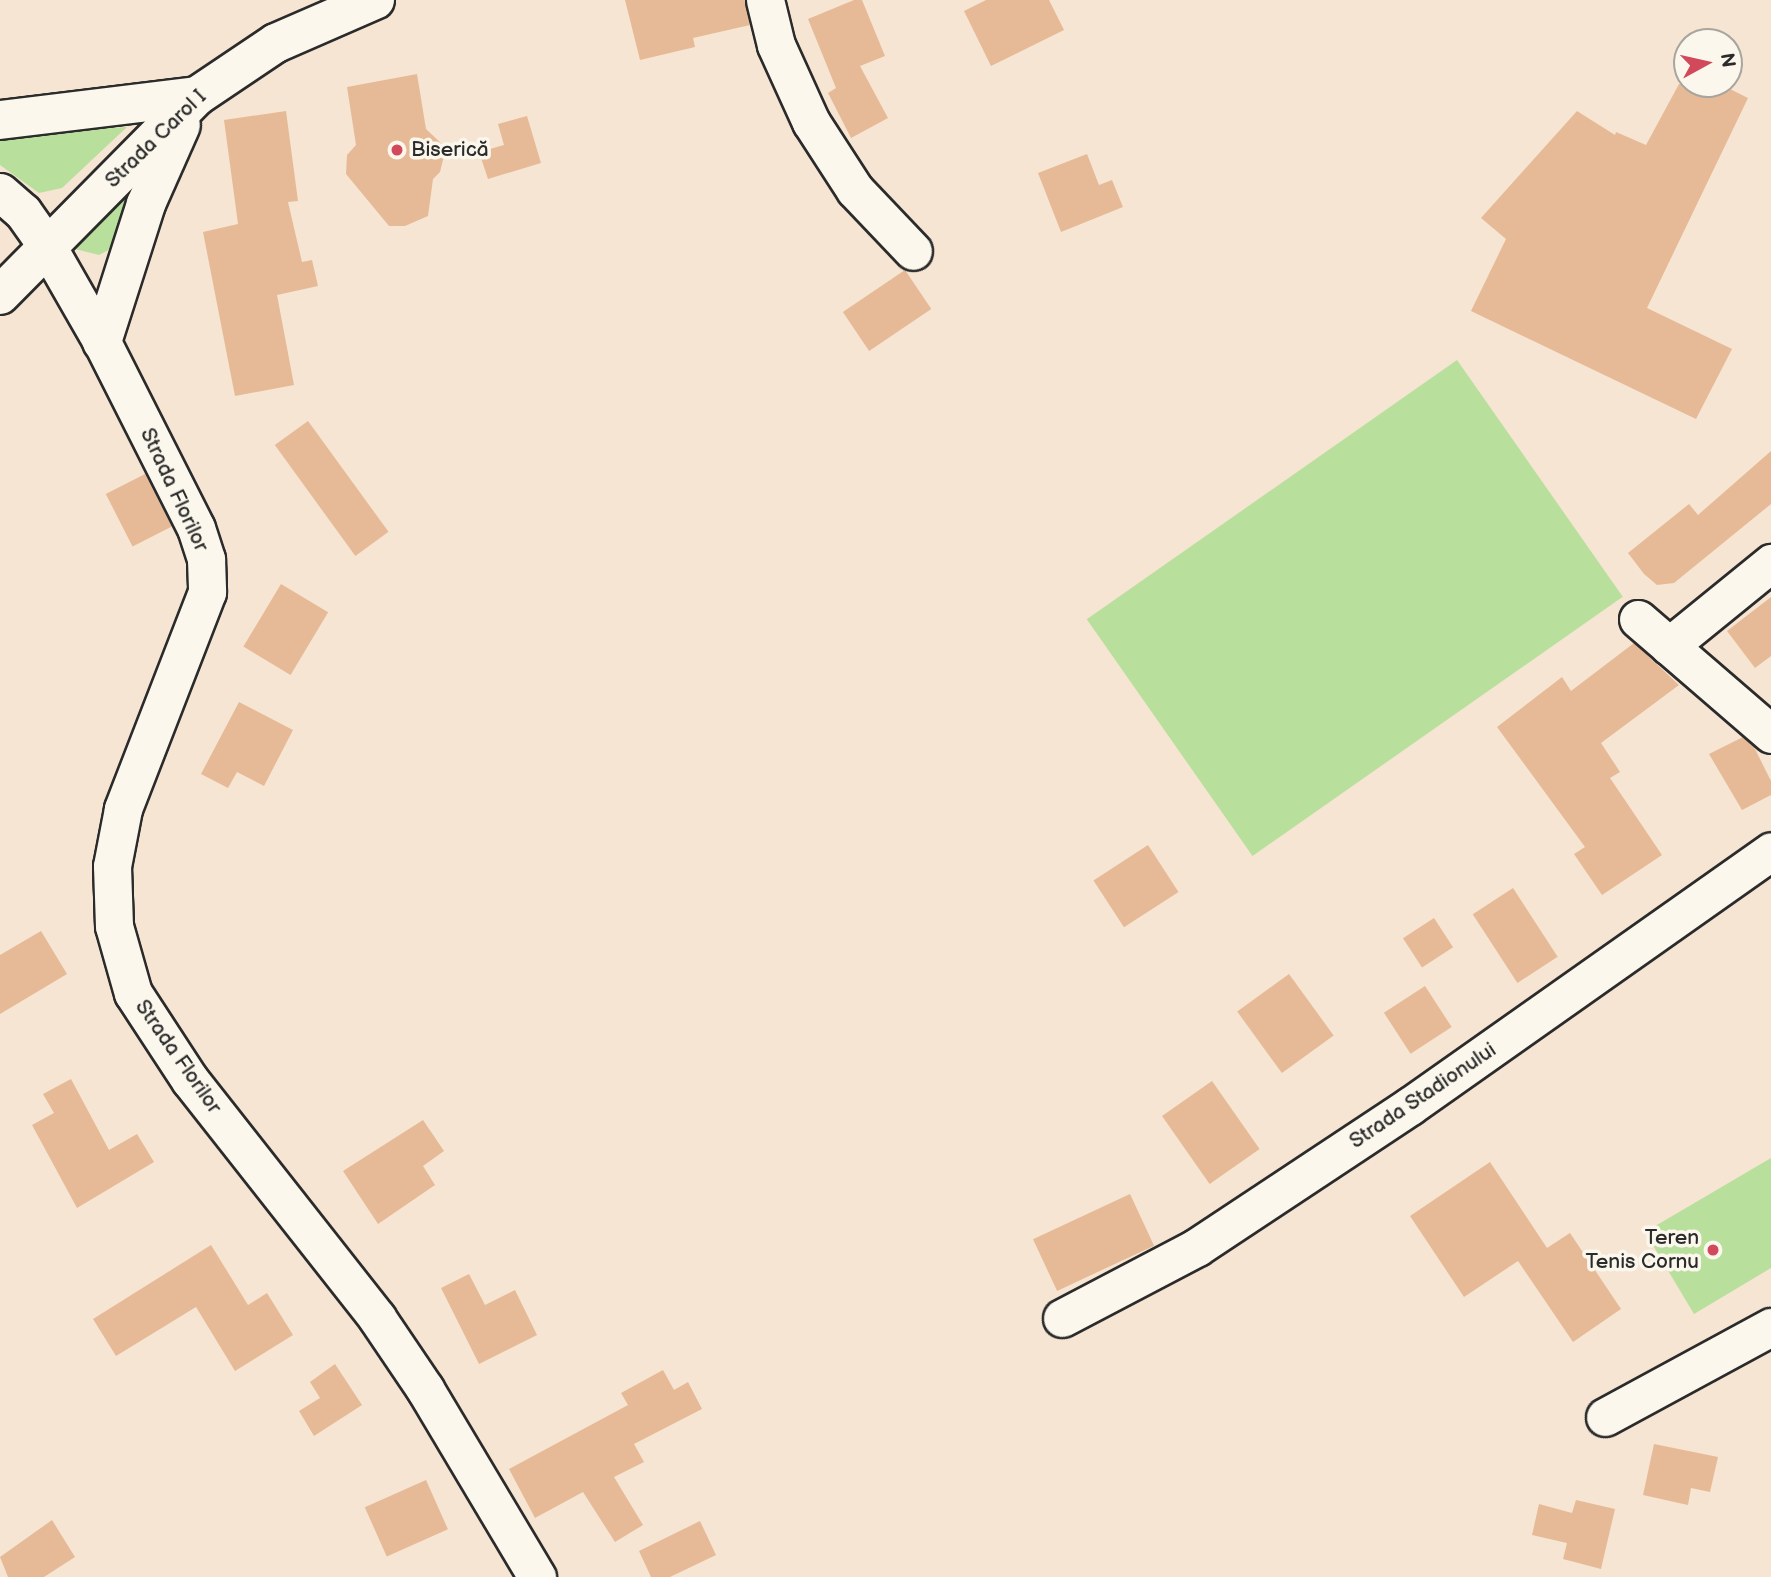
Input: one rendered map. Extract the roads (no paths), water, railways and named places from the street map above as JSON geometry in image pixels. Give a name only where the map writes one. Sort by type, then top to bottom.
[{"type":"main road","name":"Strada Carol I","points":[[0,295],[197,96],[276,43],[375,0]]},
{"type":"main road","points":[[0,120],[197,96]]},
{"type":"main road","points":[[102,342],[146,204],[167,149],[197,96]]},
{"type":"street","points":[[765,0],[776,45],[811,122],[855,190],[913,250]]},
{"type":"street","name":"Strada Florilor","points":[[0,192],[23,212],[47,246],[102,342],[196,528],[206,559],[207,592],[122,809],[112,866],[114,926],[133,993],[190,1080],[377,1318],[425,1389],[537,1577]]},
{"type":"street","points":[[1669,646],[1771,563]]},
{"type":"street","points":[[1638,619],[1771,734]]},
{"type":"street","name":"Strada Stadionului","points":[[1062,1318],[1197,1247],[1410,1106],[1771,851]]},
{"type":"street","points":[[1605,1417],[1771,1327]]},
{"type":"place","name":"Biserică","points":[[397,150]]},
{"type":"place","name":"Teren Tenis Cornu","points":[[1713,1250]]}]
